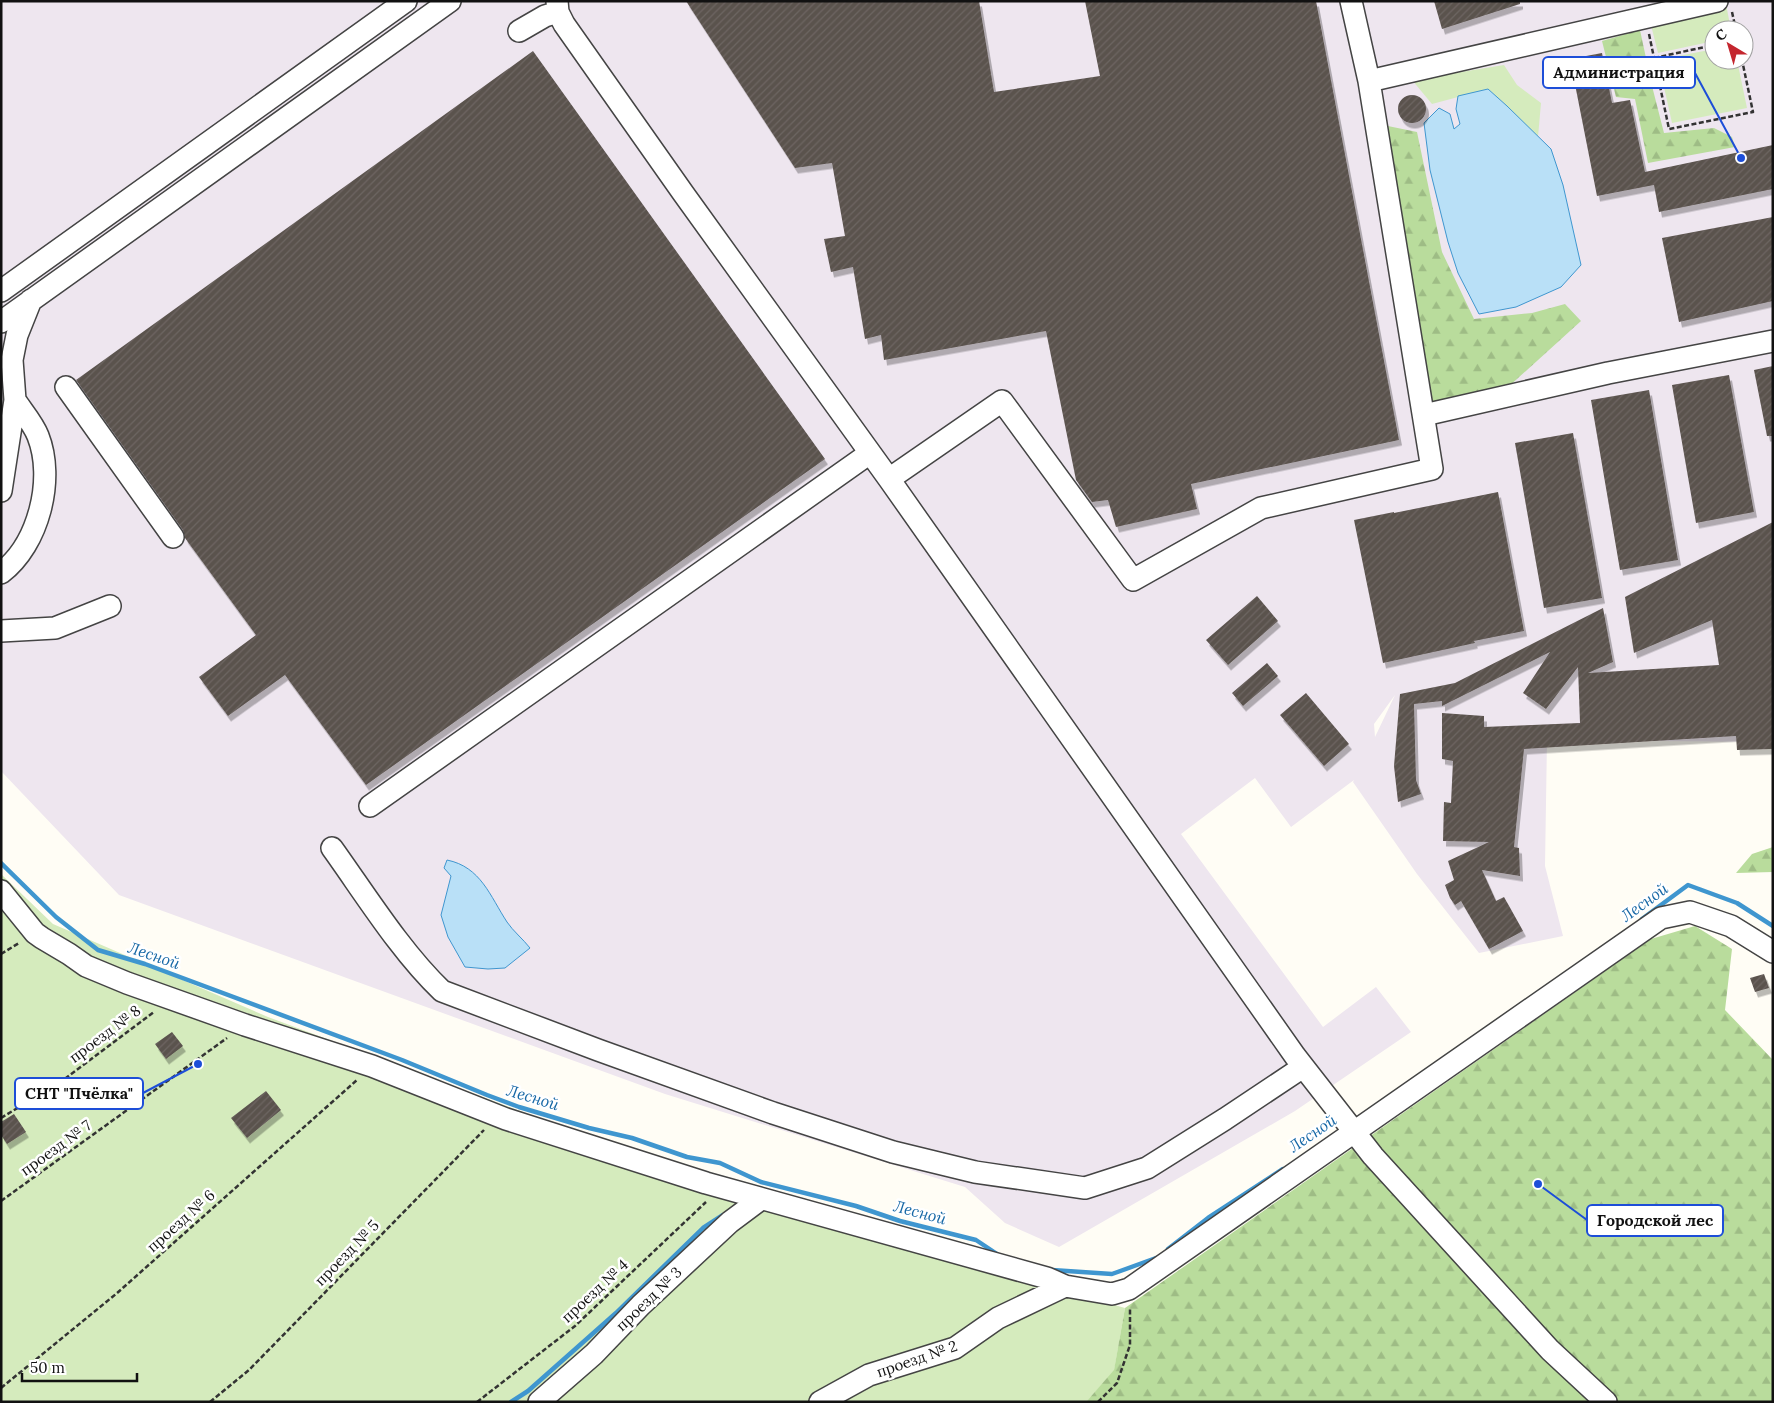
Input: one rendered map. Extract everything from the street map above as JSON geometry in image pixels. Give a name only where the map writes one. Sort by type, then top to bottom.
[{"type":"street","points":[[31,300],[9,286],[406,1]]},
{"type":"street","points":[[1,322],[450,1]]},
{"type":"street","points":[[889,479],[1002,401],[1133,580],[1261,508],[1432,469],[1369,81],[1351,1]]},
{"type":"street","points":[[1369,81],[1646,18],[1724,6]]},
{"type":"street","points":[[519,31],[558,7],[564,24],[682,193],[889,479],[1303,1067],[1373,1156],[1550,1350],[1606,1402]]},
{"type":"street","points":[[1,491],[15,400],[12,360],[17,335],[31,300]]},
{"type":"street","points":[[1424,415],[1608,373],[1773,340]]},
{"type":"street","points":[[66,387],[173,537]]},
{"type":"street","points":[[1,572],[7,568],[24,546],[38,520],[44,490],[44,459],[38,435],[15,400]]},
{"type":"street","points":[[370,806],[870,453]]},
{"type":"street","points":[[1,631],[56,628],[110,606]]},
{"type":"street","points":[[332,848],[392,932],[442,991],[773,1113],[893,1152],[975,1172],[1085,1188],[1147,1168],[1303,1067]]},
{"type":"street","points":[[1,891],[35,933],[86,966],[127,983],[245,1025],[372,1066],[497,1116],[721,1187],[1047,1278],[1065,1286],[1112,1294],[1129,1289],[1661,918],[1690,912],[1730,926],[1773,952]]},
{"type":"street","name":"проезд № 3","points":[[539,1402],[594,1354],[641,1305],[730,1222],[761,1199]]},
{"type":"street","name":"проезд № 2","points":[[820,1402],[869,1375],[956,1348],[998,1318],[1065,1286]]},
{"type":"path","points":[[1724,6],[1731,20]]},
{"type":"path","points":[[1646,18],[1669,128],[1753,112],[1744,70]]},
{"type":"path","points":[[1654,58],[1704,47]]},
{"type":"path","name":"проезд № 8","points":[[1,1118],[62,1081],[171,998]]},
{"type":"path","name":"проезд № 7","points":[[1,1201],[245,1025]]},
{"type":"path","name":"проезд № 6","points":[[1,1388],[116,1294],[372,1066]]},
{"type":"path","name":"проезд № 5","points":[[210,1402],[250,1370],[497,1116]]},
{"type":"path","name":"проезд № 4","points":[[477,1402],[575,1326],[721,1187]]},
{"type":"path","points":[[1098,1402],[1117,1383],[1130,1345],[1129,1289]]},
{"type":"shaded area","points":[[1,1],[1771,1],[1773,7],[1773,742],[1547,740],[1545,866],[1563,936],[1479,953],[1417,874],[1353,782],[1354,780],[1291,827],[1255,778],[1181,834],[1323,1027],[1376,987],[1411,1032],[1295,1111],[1059,1247],[1005,1223],[965,1187],[665,1094],[119,895],[1,771]],"holes":[[[1395,695],[1375,737],[1374,724]]]},
{"type":"green space","points":[[1726,4],[1729,20],[1704,20],[1704,43],[1658,53],[1650,21]]},
{"type":"green space","points":[[1640,30],[1664,133],[1714,128],[1732,137],[1735,147],[1648,163],[1635,99],[1616,97],[1602,41]]},
{"type":"green space","points":[[1704,51],[1704,70],[1739,70],[1747,108],[1672,123],[1658,60]]},
{"type":"green space","points":[[1504,65],[1517,85],[1541,103],[1538,137],[1488,89],[1432,104],[1412,80]]},
{"type":"green space","points":[[1383,125],[1417,132],[1442,252],[1474,319],[1532,313],[1565,304],[1581,321],[1506,389],[1432,405]]},
{"type":"green space","points":[[1773,847],[1773,872],[1736,873],[1752,854]]},
{"type":"green space","points":[[1,874],[53,924],[268,1017],[595,1139],[1031,1281],[1125,1308],[1114,1371],[1086,1402],[1,1402]]},
{"type":"green space","points":[[1695,926],[1732,949],[1725,1010],[1773,1060],[1773,1402],[1086,1402],[1114,1370],[1125,1308],[1651,939]]},
{"type":"water","points":[[1488,89],[1551,149],[1563,185],[1581,265],[1561,287],[1516,307],[1479,314],[1458,273],[1448,242],[1430,170],[1424,123],[1439,108],[1450,114],[1454,129],[1460,124],[1456,109],[1458,96]]},
{"type":"water","points":[[447,860],[459,864],[476,876],[490,893],[509,925],[530,948],[505,968],[465,967],[448,937],[441,915],[451,876],[444,868]]},
{"type":"building","points":[[686,1],[979,1],[994,92],[1100,76],[1085,1],[1316,1],[1399,440],[1191,484],[1197,509],[1116,527],[1108,500],[1092,502],[1076,480],[1046,331],[884,360],[881,335],[865,339],[853,267],[831,272],[824,239],[845,236],[832,163],[795,168]]},
{"type":"building","points":[[1434,1],[1520,1],[1520,4],[1442,29]]},
{"type":"building","points":[[533,51],[825,459],[366,785],[285,675],[228,716],[199,677],[256,635],[185,538],[183,530],[76,380]]},
{"type":"building","points":[[1602,53],[1612,103],[1630,100],[1645,172],[1773,145],[1773,189],[1659,212],[1654,185],[1597,196],[1570,59]]},
{"type":"building","points":[[1412,95],[1422,99],[1426,109],[1422,119],[1412,123],[1402,119],[1398,109],[1402,99]]},
{"type":"building","points":[[1773,217],[1773,301],[1679,322],[1662,238]]},
{"type":"building","points":[[1773,366],[1773,436],[1767,436],[1754,370]]},
{"type":"building","points":[[1729,375],[1754,512],[1696,523],[1672,385]]},
{"type":"building","points":[[1649,390],[1678,560],[1620,570],[1591,400]]},
{"type":"building","points":[[1573,433],[1602,598],[1544,608],[1515,443]]},
{"type":"building","points":[[1498,492],[1524,631],[1383,663],[1354,520]]},
{"type":"building","points":[[1773,522],[1773,749],[1737,750],[1736,736],[1524,749],[1514,847],[1519,848],[1520,876],[1482,870],[1496,901],[1504,897],[1523,931],[1489,949],[1461,901],[1455,905],[1445,885],[1454,880],[1448,861],[1489,842],[1443,841],[1444,802],[1451,803],[1453,761],[1442,759],[1442,713],[1484,716],[1484,727],[1580,723],[1578,667],[1546,709],[1523,693],[1550,652],[1442,706],[1442,701],[1414,704],[1416,780],[1421,794],[1398,802],[1394,766],[1400,694],[1455,683],[1603,608],[1613,662],[1588,673],[1719,665],[1712,620],[1634,653],[1625,597]]},
{"type":"building","points":[[1257,596],[1278,621],[1228,665],[1206,640]]},
{"type":"building","points":[[1267,663],[1278,676],[1243,706],[1232,693]]},
{"type":"building","points":[[1306,693],[1349,744],[1324,766],[1280,715]]},
{"type":"building","points":[[1764,974],[1769,988],[1755,992],[1750,978]]},
{"type":"building","points":[[172,1032],[183,1046],[166,1059],[155,1044]]},
{"type":"building","points":[[266,1091],[281,1110],[247,1138],[231,1118]]},
{"type":"building","points":[[14,1114],[26,1132],[7,1144],[1,1135],[1,1122]]},
{"type":"waterway","name":"Лесной","points":[[1,863],[56,917],[98,950],[145,964],[402,1060],[519,1107],[589,1128],[632,1138],[687,1157],[720,1163],[761,1182],[856,1206],[900,1221],[976,1240],[997,1254]]},
{"type":"waterway","name":"Лесной","points":[[1642,919],[1688,885],[1737,903],[1773,926]]},
{"type":"waterway","name":"Лесной","points":[[1168,1249],[1208,1218],[1283,1169]]},
{"type":"waterway","points":[[511,1402],[528,1391],[616,1313],[703,1228],[723,1215]]},
{"type":"waterway","name":"Лесной","points":[[1052,1270],[1112,1274],[1156,1258]]},
{"type":"place","name":"Администрация","points":[[1741,158]]},
{"type":"place","name":"СНТ \"Пчёлка\"","points":[[198,1064]]},
{"type":"place","name":"Городской лес","points":[[1538,1184]]}]
